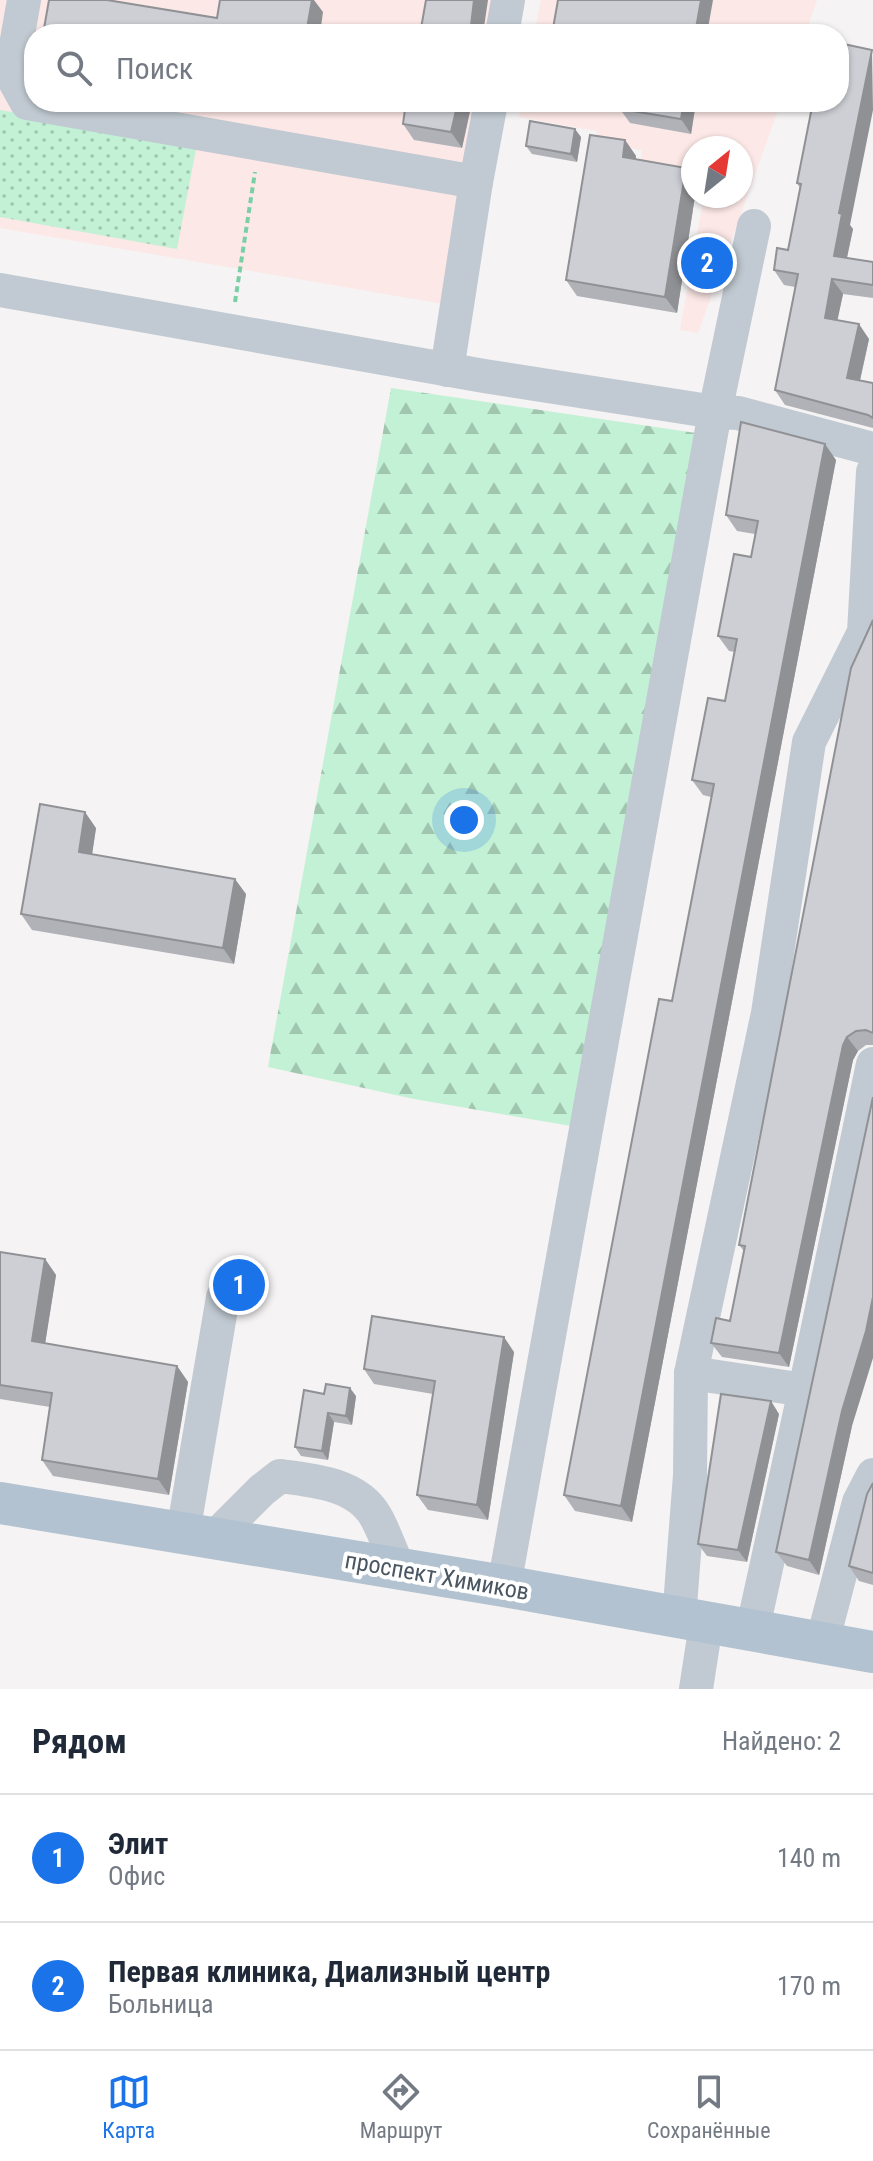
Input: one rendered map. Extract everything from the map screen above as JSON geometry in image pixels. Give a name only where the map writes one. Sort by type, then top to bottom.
[{"type":"main road","name":"проспект Химиков","points":[[0,1503],[504,1586],[873,1652]]},
{"type":"street","points":[[24,0],[11,74],[24,98]]},
{"type":"street","points":[[504,24],[508,0]]},
{"type":"street","points":[[77,112],[476,182]]},
{"type":"street","points":[[447,370],[489,112]]},
{"type":"street","points":[[504,1586],[715,412],[754,226]]},
{"type":"street","points":[[0,290],[447,370],[738,413],[873,449]]},
{"type":"street","points":[[696,1689],[690,1475],[691,1373],[768,1013],[809,742],[864,632],[873,472]]},
{"type":"street","points":[[752,1632],[873,1064]]},
{"type":"street","points":[[199,1536],[223,1297]]},
{"type":"street","points":[[691,1373],[805,1390]]},
{"type":"street","points":[[822,1643],[859,1502],[873,1475]]},
{"type":"street","points":[[199,1536],[280,1476],[311,1480],[352,1492],[375,1514],[399,1569]]},
{"type":"path","points":[[231,332],[259,145]]},
{"type":"shaded area","points":[[0,0],[520,0],[516,24],[24,24],[24,112],[499,112],[461,307],[0,228]]},
{"type":"shaded area","points":[[541,0],[817,0],[809,24],[536,24]]},
{"type":"shaded area","points":[[520,112],[777,112],[753,180],[753,136],[681,136],[681,175],[640,168],[642,150],[596,142],[597,131],[519,117]]},
{"type":"shaded area","points":[[702,208],[743,208],[698,333],[680,330]]},
{"type":"green space","points":[[0,110],[197,144],[177,249],[0,217]]},
{"type":"green space","points":[[391,388],[696,433],[571,1126],[414,1099],[268,1067]]},
{"type":"building","points":[[49,0],[107,0],[217,18],[220,0],[312,0],[308,24],[45,24]]},
{"type":"building","points":[[426,0],[474,0],[471,24],[422,24]]},
{"type":"building","points":[[558,0],[701,0],[697,24],[554,24]]},
{"type":"building","points":[[849,45],[872,50],[839,213],[842,214],[834,256],[873,262],[873,285],[832,279],[825,318],[859,324],[847,378],[873,383],[873,418],[775,390],[798,274],[774,270],[777,248],[788,250],[801,184],[797,183],[811,112],[849,112]]},
{"type":"building","points":[[405,112],[456,112],[451,132],[403,124]]},
{"type":"building","points":[[638,112],[682,112],[681,119]]},
{"type":"building","points":[[530,121],[575,129],[571,154],[526,146]]},
{"type":"building","points":[[590,135],[625,140],[623,157],[681,167],[681,199],[665,297],[566,280]]},
{"type":"building","points":[[741,422],[825,444],[621,1506],[564,1495],[659,999],[672,1001],[714,784],[692,780],[708,698],[725,701],[737,639],[718,636],[734,554],[751,557],[758,521],[726,515]]},
{"type":"building","points":[[873,620],[873,1033],[856,1031],[847,1037],[843,1045],[779,1353],[711,1343],[716,1318],[730,1321],[745,1246],[739,1245],[851,668]]},
{"type":"building","points":[[40,804],[85,812],[79,852],[235,879],[223,948],[21,914]]},
{"type":"building","points":[[873,1097],[873,1297],[842,1411],[809,1560],[776,1552]]},
{"type":"building","points":[[0,1252],[45,1259],[32,1341],[177,1366],[158,1479],[42,1460],[52,1393],[0,1385]]},
{"type":"building","points":[[372,1316],[504,1337],[477,1505],[417,1495],[435,1381],[364,1369]]},
{"type":"building","points":[[326,1384],[350,1388],[346,1416],[328,1413],[322,1451],[295,1447],[304,1390],[324,1394]]},
{"type":"building","points":[[721,1394],[771,1401],[738,1550],[698,1544]]},
{"type":"building","points":[[873,1483],[873,1573],[849,1566],[867,1494]]},
{"type":"place","name":"Первая клиника, Диализный центр","points":[[707,263]]},
{"type":"place","name":"Элит","points":[[239,1285]]}]
